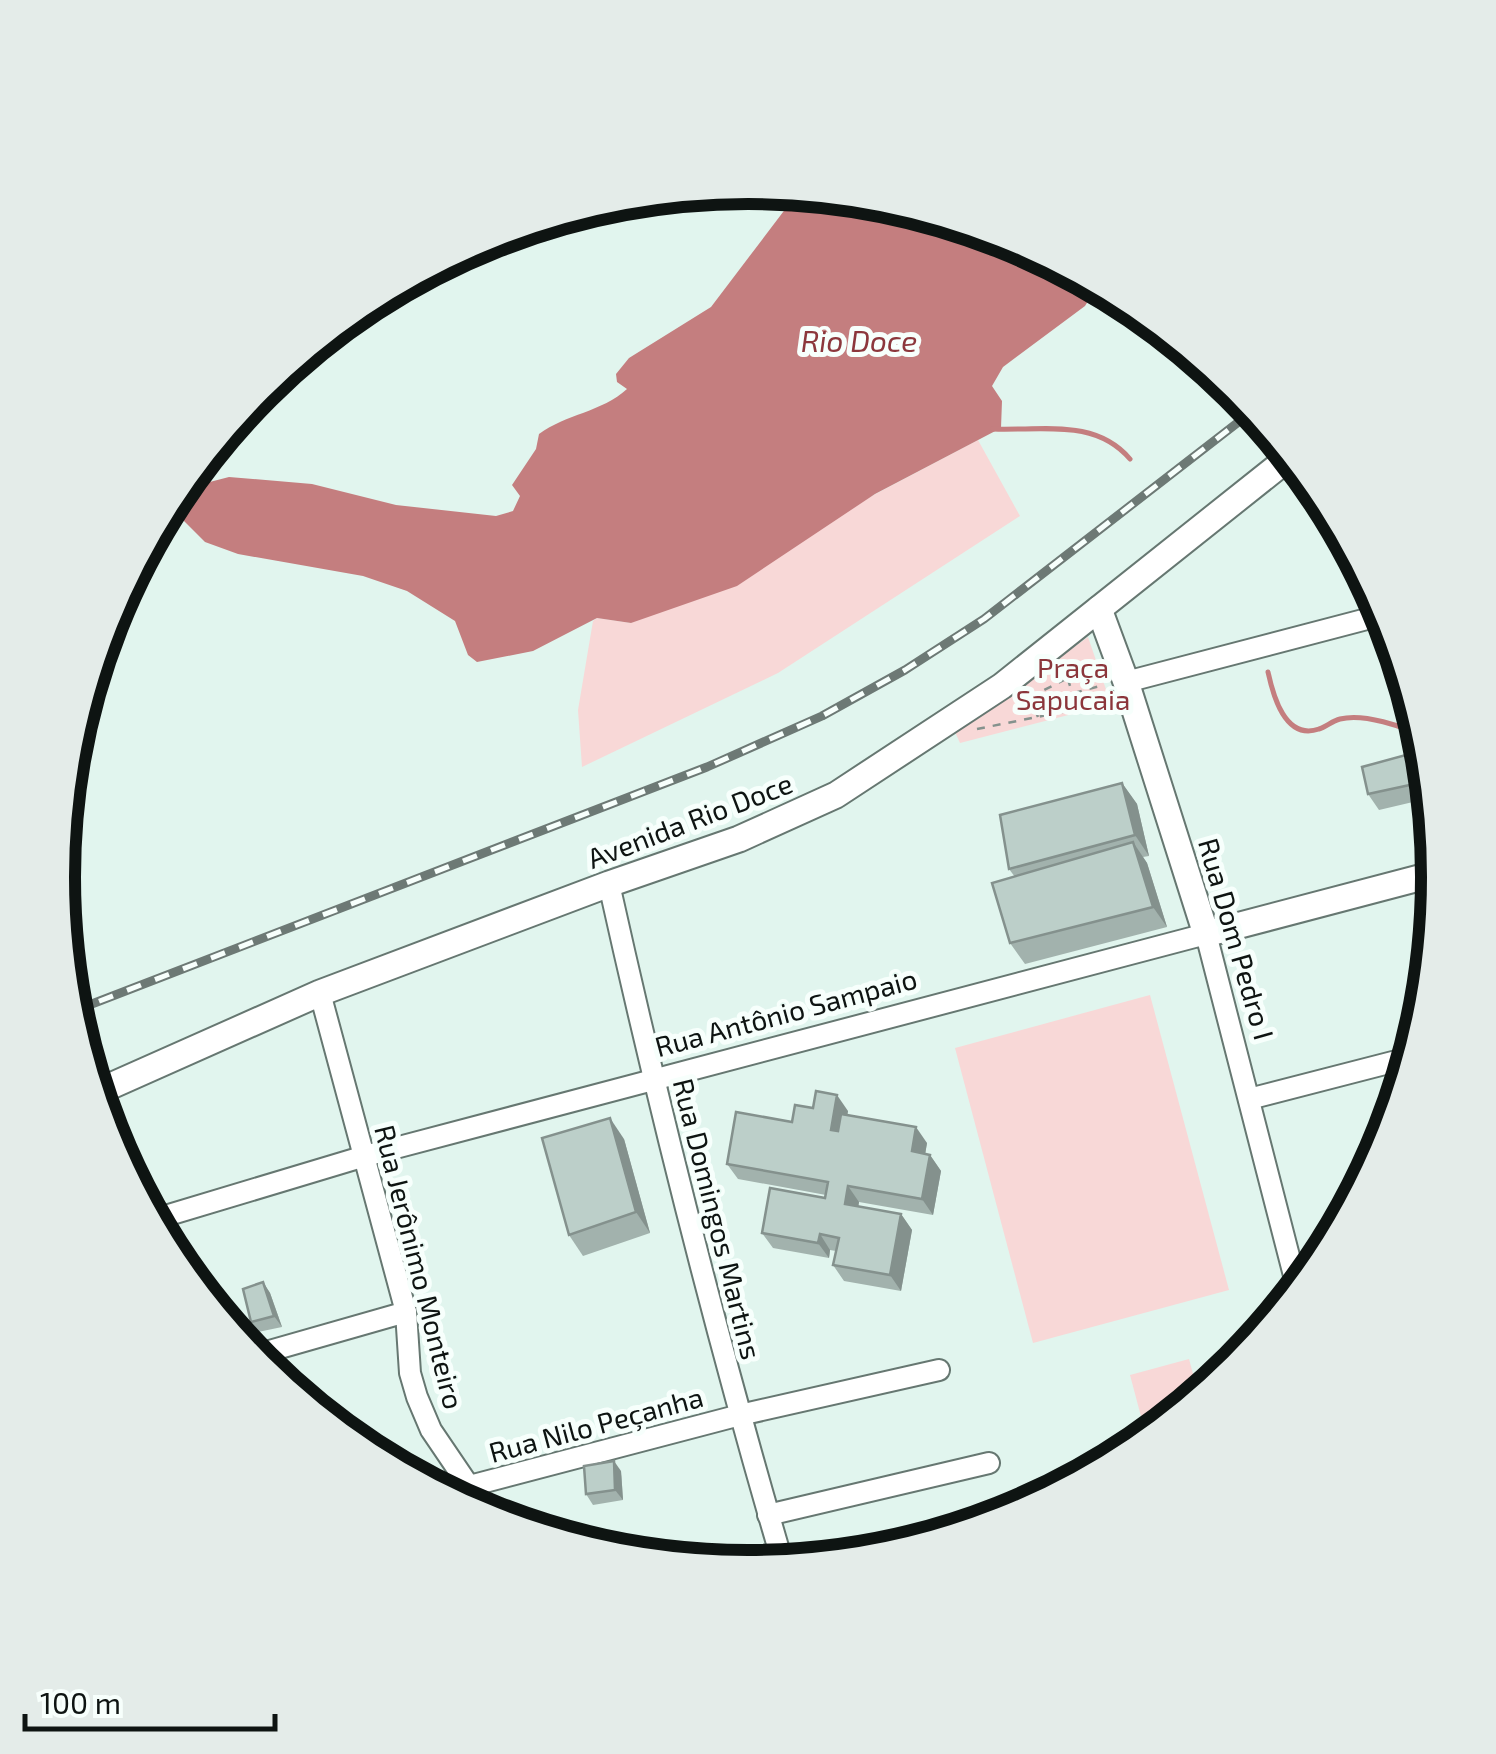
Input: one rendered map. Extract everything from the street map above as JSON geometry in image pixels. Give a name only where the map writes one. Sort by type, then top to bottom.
[{"type":"street","name":"Avenida Rio Doce","points":[[109,1087],[320,993],[608,884],[739,840],[836,795],[1002,686],[1280,465]]},
{"type":"street","name":"Rua Dom Pedro I","points":[[1098,609],[1116,684],[1206,934],[1297,1266]]},
{"type":"street","points":[[1116,684],[1370,618]]},
{"type":"street","name":"Rua Antônio Sampaio","points":[[167,1216],[365,1156],[1421,877]]},
{"type":"street","name":"Rua Domingos Martins","points":[[608,884],[652,1080],[778,1549]]},
{"type":"street","name":"Rua Jerônimo Monteiro","points":[[320,993],[406,1312],[408,1357],[416,1397],[450,1481]]},
{"type":"street","points":[[1250,1099],[1395,1061]]},
{"type":"street","points":[[270,1351],[406,1312]]},
{"type":"street","name":"Rua Nilo Peçanha","points":[[467,1489],[740,1415],[939,1370]]},
{"type":"street","points":[[768,1516],[989,1463]]},
{"type":"path","points":[[1062,661],[1078,709]]},
{"type":"path","points":[[1100,671],[1116,684]]},
{"type":"path","points":[[1030,698],[1068,678]]},
{"type":"path","points":[[1072,693],[1116,684]]},
{"type":"path","points":[[981,720],[966,732],[1078,709],[1108,699],[1116,684]]},
{"type":"path","points":[[1026,687],[1038,717]]},
{"type":"green space","points":[[978,440],[1020,516],[778,673],[582,767],[578,710],[593,621],[597,618],[631,623]]},
{"type":"green space","name":"Praça Sapucaia","points":[[1088,637],[1111,704],[960,743],[955,732]]},
{"type":"green space","points":[[1150,995],[1229,1290],[1033,1343],[955,1048]]},
{"type":"green space","points":[[1189,1359],[1195,1380],[1143,1422],[1130,1375]]},
{"type":"water","name":"Rio Doce","points":[[788,205],[922,227],[1006,255],[1090,298],[1085,306],[1003,367],[992,386],[1002,401],[1001,428],[875,494],[737,586],[631,623],[597,618],[533,651],[477,662],[468,655],[455,621],[407,591],[363,576],[238,554],[205,542],[182,519],[182,513],[202,484],[229,477],[312,484],[396,505],[496,516],[513,511],[520,496],[512,485],[536,449],[539,434],[617,397],[627,389],[617,382],[616,374],[629,358],[711,307]]},
{"type":"building","points":[[1409,754],[1414,784],[1368,794],[1362,767]]},
{"type":"building","points":[[1122,783],[1135,835],[1009,869],[1000,815]]},
{"type":"building","points":[[1133,842],[1153,907],[1010,943],[992,883]]},
{"type":"building","points":[[816,1091],[837,1095],[831,1130],[838,1131],[841,1114],[916,1127],[912,1151],[930,1155],[922,1199],[848,1186],[845,1204],[901,1214],[890,1275],[833,1265],[839,1238],[820,1234],[818,1243],[762,1233],[770,1188],[825,1198],[828,1182],[727,1164],[736,1112],[792,1122],[795,1105],[813,1108]]},
{"type":"building","points":[[610,1118],[636,1212],[569,1235],[542,1138]]},
{"type":"building","points":[[263,1282],[274,1316],[251,1322],[243,1289]]},
{"type":"building","points":[[614,1461],[615,1490],[586,1494],[584,1466]]},
{"type":"waterway","points":[[993,429],[1084,432],[1101,437],[1130,459]]},
{"type":"waterway","points":[[1268,672],[1283,714],[1297,728],[1307,731],[1340,719],[1360,718],[1404,728]]},
{"type":"railway","points":[[88,1006],[707,767],[822,716],[905,670],[984,619],[1242,420]]}]
